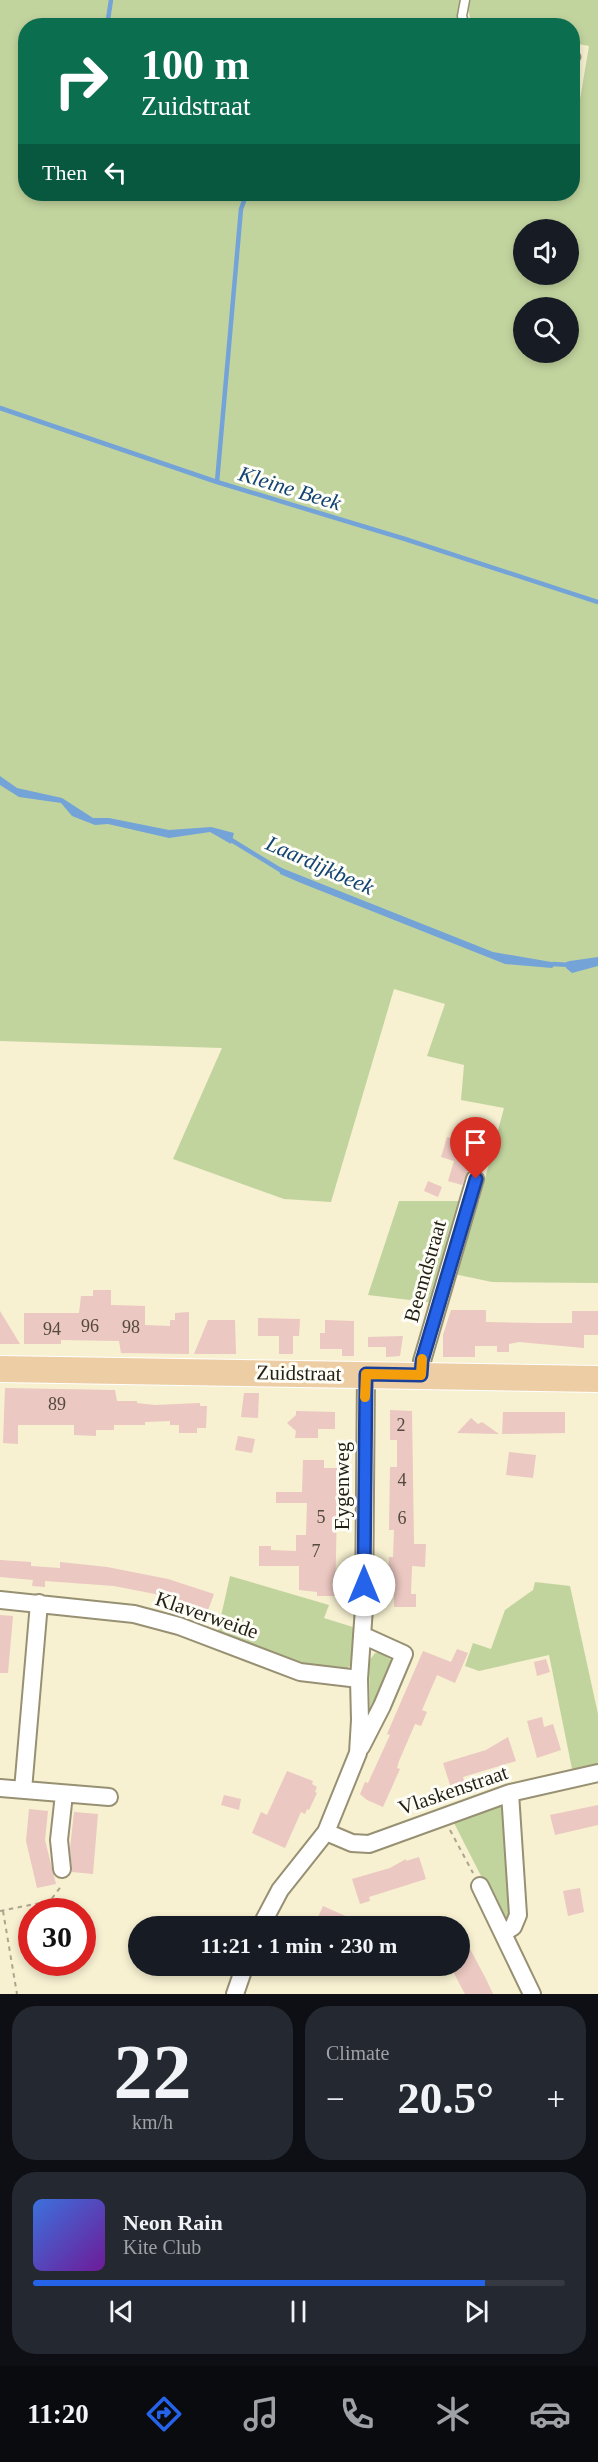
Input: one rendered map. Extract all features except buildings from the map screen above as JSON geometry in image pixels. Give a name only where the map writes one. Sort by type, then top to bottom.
[{"type":"main road","name":"Zuidstraat","points":[[0,1369],[598,1379]]},
{"type":"street","name":"Beemdstraat","points":[[421,1375],[422,1361],[476,1179]]},
{"type":"street","name":"Eygenweg","points":[[357,1753],[360,1720],[366,1374]]},
{"type":"street","name":"Klaverweide","points":[[0,1599],[107,1610],[157,1620],[300,1672],[359,1679]]},
{"type":"street","points":[[23,1790],[39,1603]]},
{"type":"street","name":"Eygenweg","points":[[266,1916],[280,1890],[326,1832],[357,1753],[382,1706],[404,1654],[362,1635]]},
{"type":"street","name":"Vlaskenstraat","points":[[326,1832],[352,1843],[369,1844],[510,1793],[598,1773]]},
{"type":"street","points":[[0,1788],[109,1797]]},
{"type":"street","points":[[503,1934],[513,1927],[519,1915],[510,1793]]},
{"type":"street","points":[[62,1869],[59,1840],[64,1794]]},
{"type":"street","points":[[480,1886],[532,1994]]},
{"type":"street","points":[[235,1994],[241,1976]]},
{"type":"lane","points":[[463,18],[465,0]]},
{"type":"path","points":[[443,1816],[480,1886]]},
{"type":"path","points":[[17,1994],[1,1911],[54,1899],[63,1883],[62,1869]]},
{"type":"green space","points":[[0,0],[460,0],[458,18],[18,18],[18,201],[580,201],[580,99],[589,46],[580,44],[580,18],[470,18],[468,9],[470,0],[598,0],[598,1283],[492,1282],[454,1274],[473,1201],[479,1201],[504,1108],[461,1100],[464,1065],[427,1056],[445,1004],[394,989],[331,1202],[284,1199],[173,1159],[222,1048],[0,1041]]},
{"type":"green space","points":[[399,1201],[464,1201],[435,1303],[368,1295]]},
{"type":"green space","points":[[230,1576],[329,1605],[324,1618],[356,1628],[353,1662],[346,1670],[306,1668],[217,1634]]},
{"type":"green space","points":[[535,1582],[570,1586],[598,1714],[598,1764],[572,1769],[549,1655],[479,1671],[465,1666],[473,1643],[491,1649],[505,1610],[533,1590]]},
{"type":"green space","points":[[381,1652],[391,1660],[391,1665],[370,1710],[369,1661],[375,1653]]},
{"type":"green space","points":[[497,1806],[505,1809],[512,1916],[504,1921],[453,1821]]},
{"type":"water","points":[[0,776],[17,788],[62,798],[93,818],[109,818],[169,830],[211,827],[234,833],[231,844],[210,832],[169,838],[108,824],[95,825],[72,816],[61,803],[19,797],[0,785]]},
{"type":"water","points":[[279,867],[493,952],[557,963],[552,968],[505,964],[280,874]]},
{"type":"water","points":[[598,957],[598,966],[572,973],[566,968],[566,962]]},
{"type":"waterway","name":"Kleine Beek","points":[[108,18],[111,0]]},
{"type":"waterway","name":"Kleine Beek","points":[[244,201],[241,209],[217,482],[405,539],[598,602]]},
{"type":"waterway","points":[[0,408],[217,482]]},
{"type":"waterway","name":"Laardijkbeek","points":[[228,838],[282,871]]},
{"type":"waterway","name":"Laardijkbeek","points":[[553,964],[571,965]]},
{"type":"slow traffic","points":[[365,1397],[366,1374],[421,1375],[422,1359]]},
{"type":"route","points":[[364,1585],[366,1374],[421,1375],[422,1361],[476,1179]]}]
